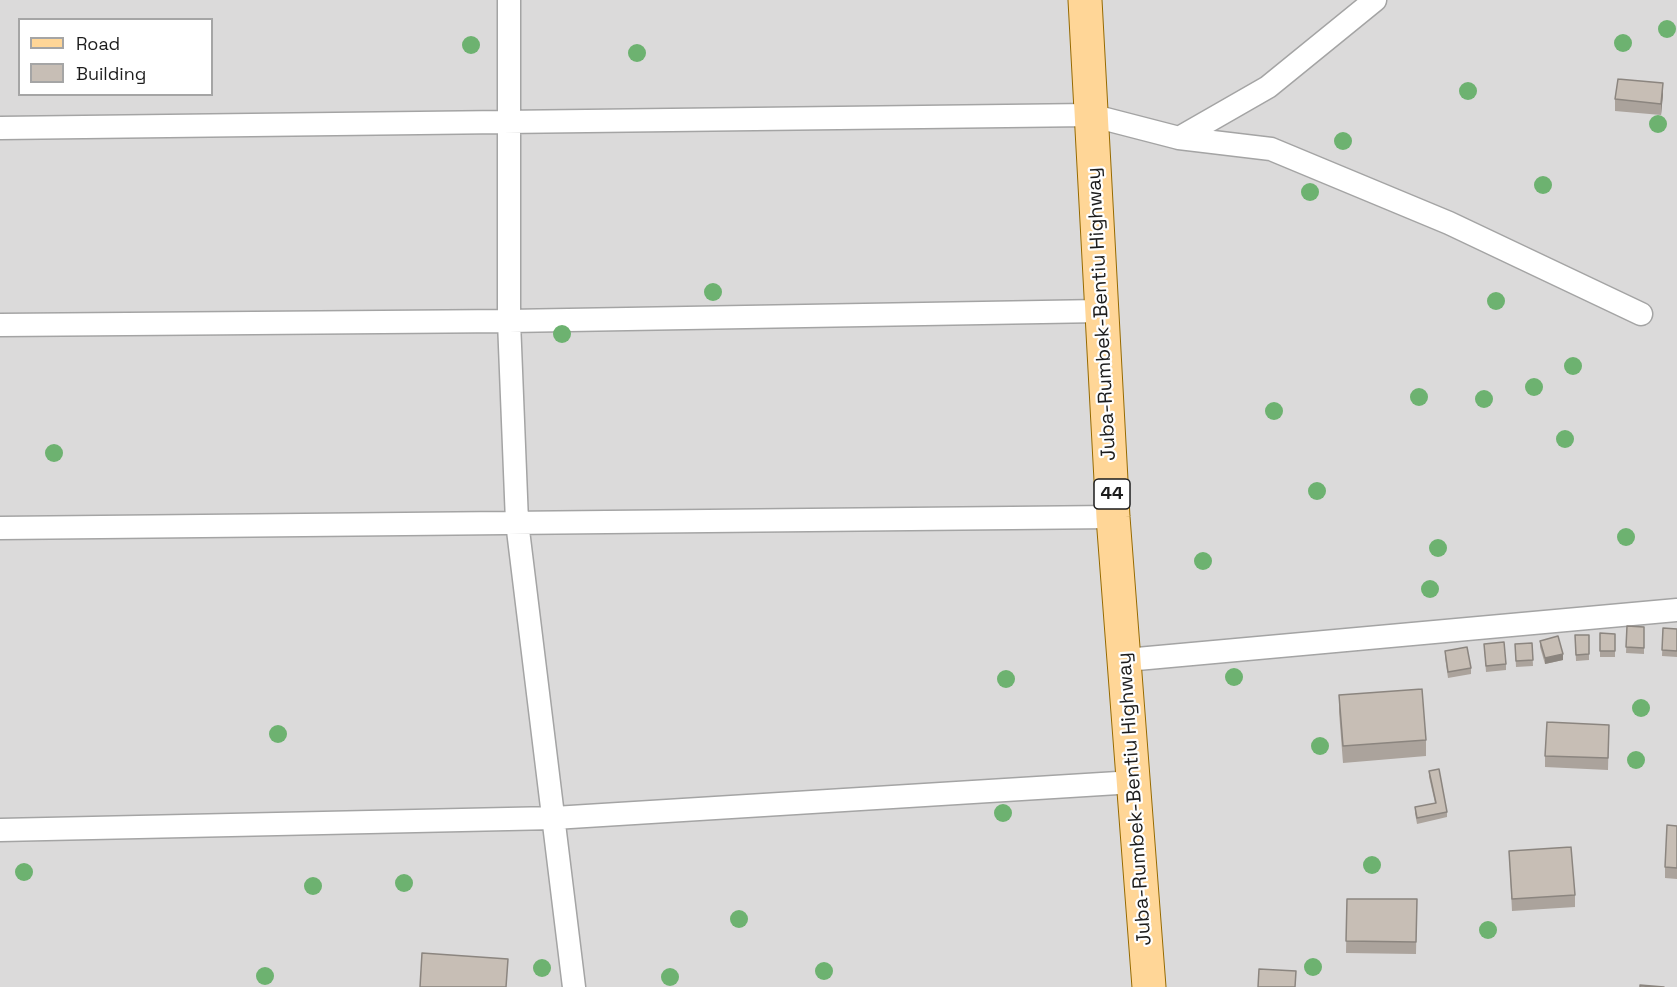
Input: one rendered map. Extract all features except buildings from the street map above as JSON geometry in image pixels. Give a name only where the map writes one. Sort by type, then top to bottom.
[{"type":"main road","name":"Juba-Rumbek-Bentiu Highway","points":[[1085,0],[1113,517],[1126,660],[1149,987]]},
{"type":"street","points":[[509,0],[509,321],[517,522],[574,987]]},
{"type":"street","points":[[1179,138],[1268,87],[1376,0]]},
{"type":"street","points":[[0,128],[1090,115],[1179,138],[1271,149],[1449,223],[1641,314]]},
{"type":"street","points":[[0,325],[509,321],[1101,311]]},
{"type":"street","points":[[0,528],[1113,517]]},
{"type":"street","points":[[1126,660],[1677,609]]},
{"type":"street","points":[[0,830],[554,818],[1134,782]]},
{"type":"shaded area","points":[[0,0],[1677,0],[1677,987],[0,987]]}]
